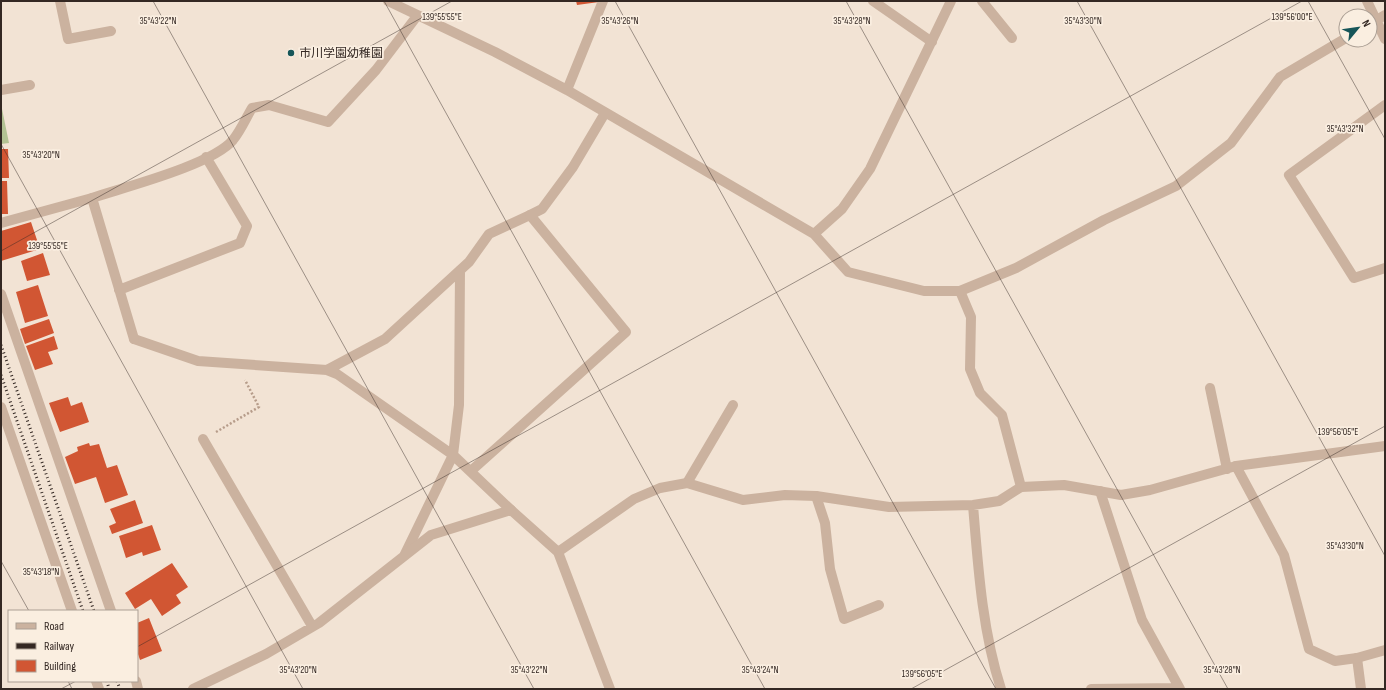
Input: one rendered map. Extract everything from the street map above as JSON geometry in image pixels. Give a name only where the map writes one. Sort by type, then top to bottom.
[{"type":"street","points":[[60,1],[68,39],[111,31]]},
{"type":"street","points":[[388,1],[495,52],[567,90],[814,234],[848,272],[924,290],[960,291],[1016,268],[1104,220],[1176,186],[1231,143],[1280,77],[1338,43]]},
{"type":"street","points":[[567,90],[603,1]]},
{"type":"street","points":[[873,1],[932,42]]},
{"type":"street","points":[[814,234],[842,209],[870,169],[951,1]]},
{"type":"street","points":[[982,1],[1012,38]]},
{"type":"street","points":[[1,223],[92,198],[187,166],[221,150],[233,140],[252,108],[269,105],[328,122],[376,70],[417,16]]},
{"type":"street","points":[[1378,22],[1385,39]]},
{"type":"street","points":[[1,90],[30,84]]},
{"type":"street","points":[[1385,105],[1289,175],[1354,278],[1385,268]]},
{"type":"street","points":[[327,370],[385,339],[469,262],[489,234],[542,209],[573,167],[605,113]]},
{"type":"street","points":[[119,290],[240,243],[247,226],[206,157]]},
{"type":"street","points":[[92,198],[134,339],[198,361],[327,370],[337,374],[453,454],[472,470],[511,510],[558,552],[610,689]]},
{"type":"street","points":[[472,470],[626,332],[530,215]]},
{"type":"street","points":[[405,554],[453,454],[458,405],[460,270]]},
{"type":"street","points":[[960,291],[971,318],[970,370],[980,393],[1002,415],[1021,487]]},
{"type":"street","points":[[1,294],[111,610]]},
{"type":"street","points":[[1210,388],[1231,467],[1284,555],[1309,649],[1335,661],[1357,658],[1385,650]]},
{"type":"street","points":[[687,483],[733,405]]},
{"type":"street","points":[[1,407],[72,610]]},
{"type":"street","points":[[203,439],[312,626]]},
{"type":"street","points":[[558,552],[634,499],[660,488],[687,483],[743,500],[785,495],[816,496],[890,507],[973,505],[999,501],[1021,487],[1064,485],[1121,495],[1150,490],[1231,467],[1385,446]]},
{"type":"street","points":[[1091,689],[1179,689],[1142,620],[1100,491]]},
{"type":"street","points":[[816,496],[825,523],[830,568],[844,619],[878,605]]},
{"type":"street","points":[[973,505],[979,583],[996,672],[1001,689]]},
{"type":"street","points":[[193,689],[266,654],[312,626],[431,535],[511,510]]},
{"type":"street","points":[[1357,658],[1361,689]]},
{"type":"path","points":[[203,439],[259,407],[236,363]]},
{"type":"green space","points":[[1,104],[9,143],[1,144]]},
{"type":"building","points":[[576,1],[599,1],[599,2],[577,5]]},
{"type":"building","points":[[1,149],[8,149],[9,178],[1,178]]},
{"type":"building","points":[[1,181],[7,181],[8,214],[1,214]]},
{"type":"building","points":[[31,222],[40,249],[1,261],[1,231]]},
{"type":"building","points":[[43,253],[50,275],[27,281],[21,261]]},
{"type":"building","points":[[38,285],[48,316],[25,323],[16,292]]},
{"type":"building","points":[[49,319],[54,333],[25,344],[20,329]]},
{"type":"building","points":[[54,336],[58,349],[48,352],[53,364],[35,370],[26,346]]},
{"type":"building","points":[[68,397],[71,406],[82,402],[89,422],[60,432],[49,403]]},
{"type":"building","points":[[89,443],[90,446],[99,444],[107,468],[117,465],[128,495],[105,503],[96,477],[75,484],[65,457],[78,451],[77,447]]},
{"type":"building","points":[[135,500],[143,523],[112,534],[109,526],[116,523],[110,509]]},
{"type":"building","points":[[152,525],[161,550],[143,556],[142,552],[126,558],[119,536]]},
{"type":"building","points":[[172,563],[188,587],[176,595],[181,603],[162,616],[151,599],[135,609],[125,593]]},
{"type":"building","points":[[149,618],[162,651],[140,660],[138,654],[138,623]]},
{"type":"railway","points":[[1,345],[94,610]]},
{"type":"railway","points":[[1,375],[83,610]]},
{"type":"railway","points":[[107,682],[109,689]]},
{"type":"railway","points":[[117,682],[120,689]]},
{"type":"place","name":"市川学園幼稚園","points":[[291,53]]}]
